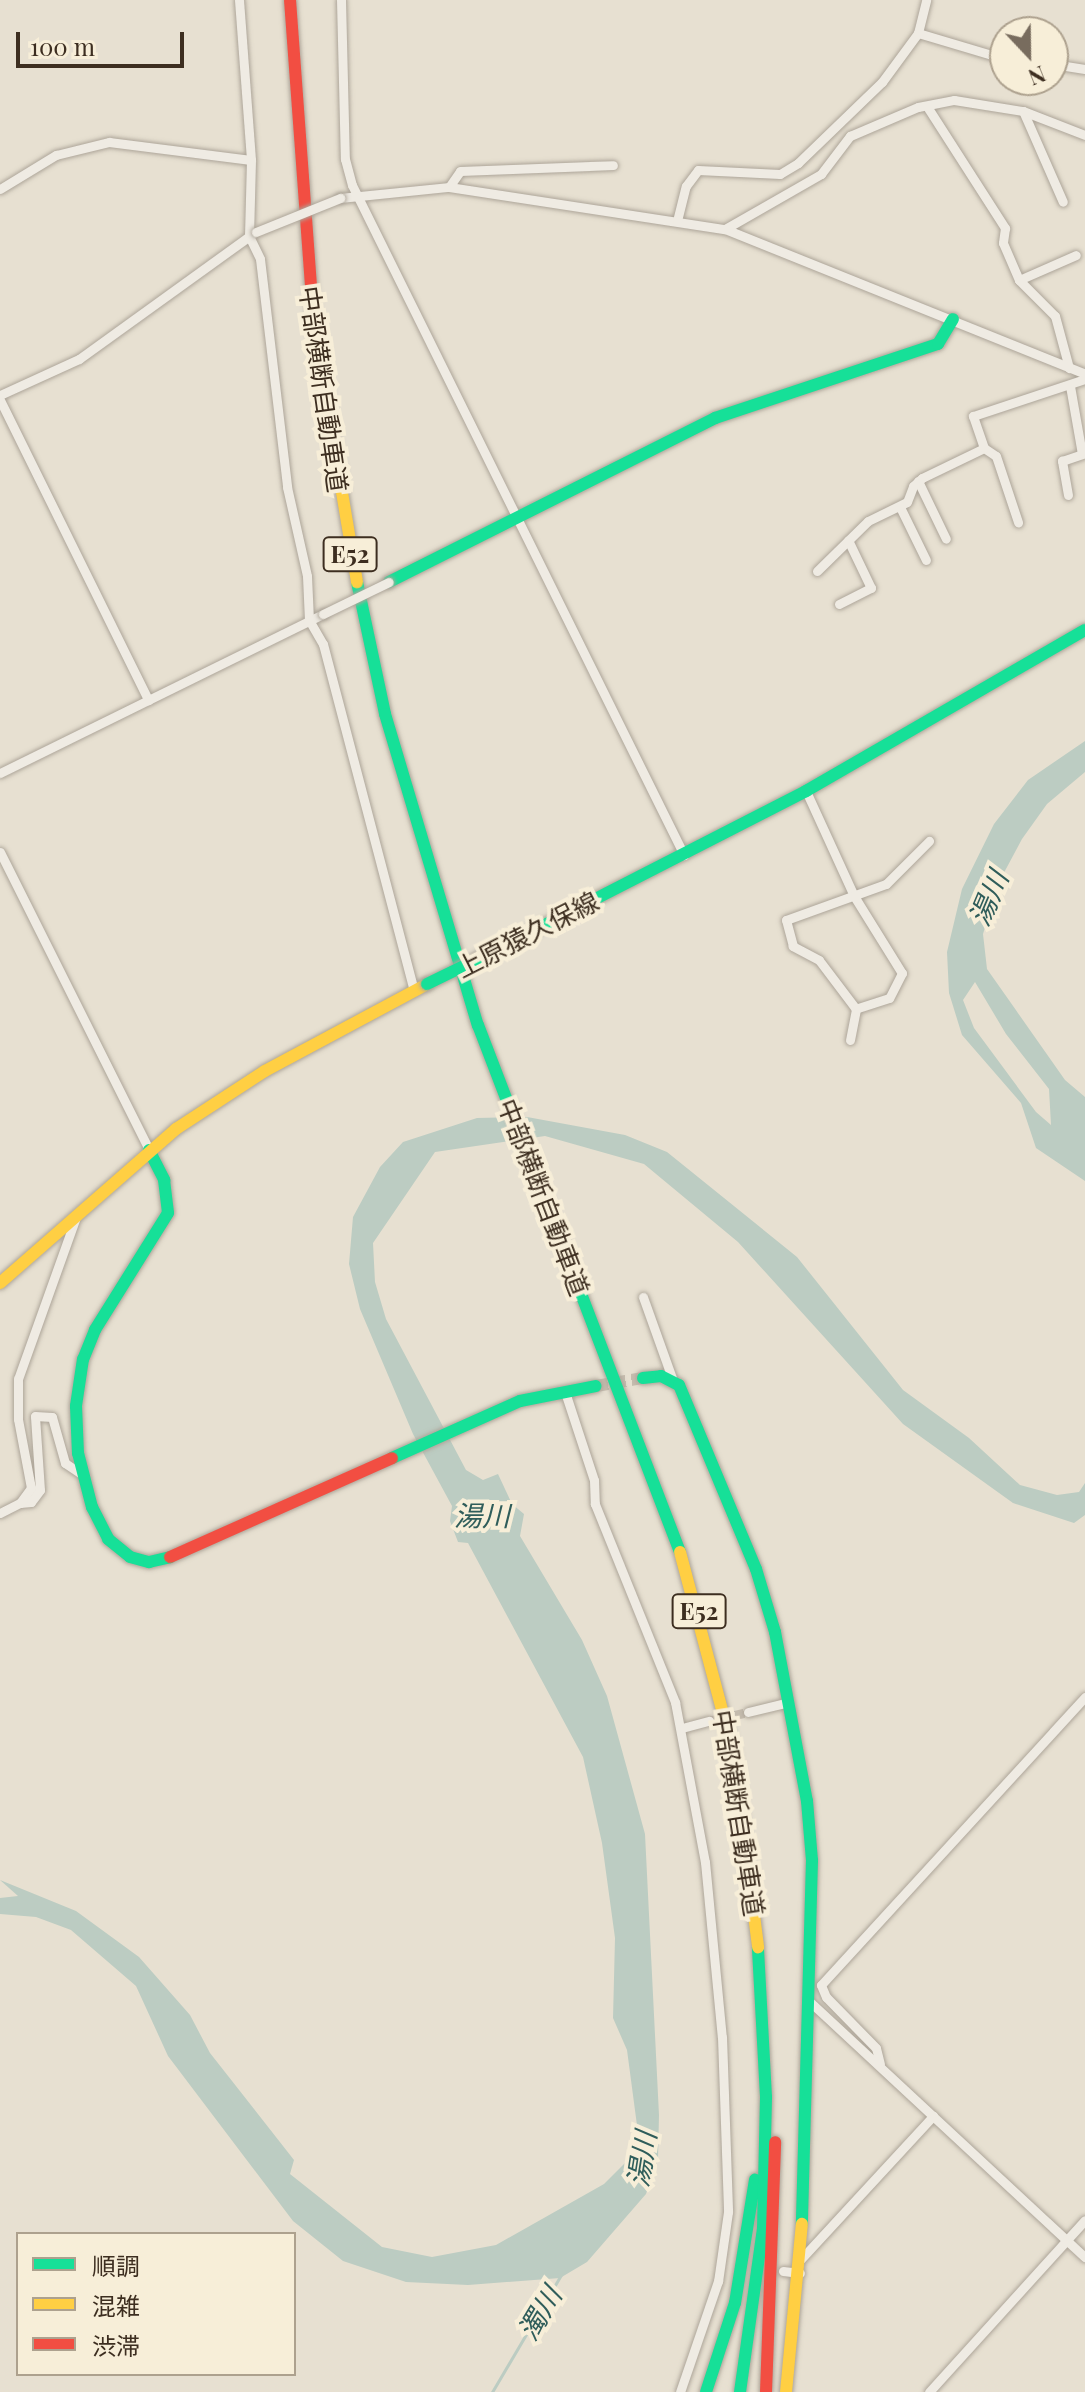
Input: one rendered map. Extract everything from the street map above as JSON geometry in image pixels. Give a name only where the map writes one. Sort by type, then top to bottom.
[{"type":"main road","name":"中部横断自動車道","points":[[290,0],[306,269],[353,568],[385,714],[433,888],[503,1089],[671,1525],[713,1664],[747,1837],[764,2025],[766,2097],[763,2229],[740,2392]]},
{"type":"main road","points":[[389,582],[727,413],[938,344],[953,319]]},
{"type":"main road","name":"上原猿久保線","points":[[0,1283],[149,1150],[265,1071],[427,984],[806,791],[1085,630]]},
{"type":"main road","points":[[149,1150],[164,1180],[168,1213],[114,1291],[83,1359],[76,1406],[83,1475],[108,1539],[122,1553],[149,1562],[172,1557],[520,1401],[596,1386]]},
{"type":"main road","points":[[643,1378],[672,1378],[684,1394],[756,1569],[789,1702],[810,1825],[801,2259],[786,2392]]},
{"type":"main road","points":[[764,2025],[774,2096],[775,2166],[766,2392]]},
{"type":"main road","points":[[706,2392],[740,2280],[766,2097]]},
{"type":"street","points":[[239,0],[251,160],[253,234],[260,259],[287,487],[307,576],[309,620],[323,644],[414,991]]},
{"type":"street","points":[[341,0],[345,159],[357,195],[684,855]]},
{"type":"street","points":[[677,221],[686,186],[698,170],[789,171],[882,82],[918,33],[926,0]]},
{"type":"street","points":[[918,33],[989,54]]},
{"type":"street","points":[[725,229],[821,174],[850,136],[891,116],[968,100],[1023,111],[1085,135]]},
{"type":"street","points":[[928,108],[1005,228],[1003,243],[1019,280],[1055,316],[1069,368]]},
{"type":"street","points":[[1023,111],[1063,202]]},
{"type":"street","points":[[0,189],[56,155],[98,144],[137,143],[251,160]]},
{"type":"street","points":[[449,187],[460,171],[613,165]]},
{"type":"street","points":[[148,700],[0,397],[79,359],[253,234],[340,198],[449,187],[725,229],[1069,368],[1085,376],[1070,386],[973,416],[984,448],[996,456],[1018,522]]},
{"type":"street","points":[[1019,280],[1076,255]]},
{"type":"street","points":[[1068,495],[1062,461],[1082,454],[1070,386]]},
{"type":"street","points":[[817,571],[868,521],[900,507],[918,481],[984,448]]},
{"type":"street","points":[[918,481],[946,539]]},
{"type":"street","points":[[900,507],[926,560]]},
{"type":"street","points":[[839,604],[871,588],[848,540]]},
{"type":"street","points":[[0,773],[389,582]]},
{"type":"street","points":[[806,791],[854,896],[902,973],[889,998],[856,1009]]},
{"type":"street","points":[[850,1040],[856,1009],[819,960],[793,946],[786,920],[897,877],[929,841]]},
{"type":"street","points":[[0,852],[149,1150]]},
{"type":"street","points":[[20,1503],[31,1488],[18,1419],[18,1379],[76,1216]]},
{"type":"street","points":[[643,1297],[672,1378]]},
{"type":"street","points":[[565,1392],[594,1480],[595,1504],[682,1728],[705,1862],[722,2037],[729,2181],[722,2263],[680,2392]]},
{"type":"street","points":[[0,1513],[20,1503],[31,1502],[40,1490],[35,1416],[52,1417],[65,1463],[83,1475]]},
{"type":"street","points":[[880,2064],[876,2048],[826,1997],[821,1985],[1085,1697]]},
{"type":"street","points":[[748,1712],[789,1702]]},
{"type":"street","points":[[682,1728],[709,1721]]},
{"type":"street","points":[[808,2000],[1085,2257]]},
{"type":"street","points":[[801,2259],[933,2116]]},
{"type":"street","points":[[929,2392],[1085,2220]]},
{"type":"street","points":[[722,2263],[737,2265]]},
{"type":"street","points":[[783,2271],[800,2273]]},
{"type":"water","name":"湯川","points":[[1085,741],[1085,772],[1047,804],[1022,839],[999,882],[983,934],[987,969],[1065,1080],[1085,1097],[1085,1181],[1036,1148],[1021,1103],[962,1035],[949,993],[947,952],[962,889],[994,824],[1028,780]],"holes":[[[975,982],[1006,1034],[1049,1089],[1051,1125],[1036,1112],[974,1028],[963,1000]]]},
{"type":"water","name":"湯川","points":[[527,1117],[625,1135],[667,1152],[797,1257],[903,1390],[969,1438],[1020,1485],[1057,1495],[1079,1492],[1085,1483],[1085,1515],[1074,1523],[1013,1503],[903,1424],[738,1242],[644,1164],[545,1136],[435,1152],[373,1243],[375,1282],[386,1319],[466,1470],[483,1480],[498,1474],[512,1504],[524,1514],[520,1536],[582,1640],[607,1696],[645,1834],[659,2115],[658,2159],[646,2194],[587,2262],[560,2278],[468,2285],[406,2282],[343,2261],[293,2221],[168,2056],[136,1986],[71,1930],[36,1917],[0,1914],[0,1898],[18,1896],[0,1880],[76,1911],[139,1957],[190,2015],[210,2053],[294,2160],[290,2174],[382,2247],[432,2257],[496,2245],[604,2184],[640,2148],[627,2050],[613,2018],[615,1938],[602,1843],[583,1757],[468,1543],[458,1542],[450,1521],[452,1506],[413,1434],[360,1309],[349,1264],[353,1217],[380,1167],[403,1142],[477,1118]]},
{"type":"waterway","name":"濁川","points":[[492,2392],[561,2275]]},
{"type":"tunnel","points":[[596,1386],[643,1378]]},
{"type":"tunnel","points":[[709,1721],[748,1712]]},
{"type":"traffic: fast","points":[[389,582],[715,418],[938,344],[953,319]]},
{"type":"traffic: fast","points":[[357,582],[385,714],[478,1025],[680,1552]]},
{"type":"traffic: fast","points":[[478,959],[806,791],[1085,630]]},
{"type":"traffic: fast","points":[[427,984],[478,959]]},
{"type":"traffic: fast","points":[[149,1150],[164,1180],[168,1213],[95,1330],[83,1359],[76,1406],[78,1453],[92,1507],[108,1539],[130,1557],[149,1562],[170,1557]]},
{"type":"traffic: fast","points":[[643,1378],[661,1376],[679,1385],[756,1569],[775,1632],[807,1801],[812,1860],[802,2224]]},
{"type":"traffic: fast","points":[[392,1458],[520,1401],[596,1386]]},
{"type":"traffic: fast","points":[[740,2392],[763,2229],[766,2097],[758,1947]]},
{"type":"traffic: fast","points":[[706,2392],[735,2303],[755,2180]]},
{"type":"traffic: slow","points":[[314,325],[357,582]]},
{"type":"traffic: slow","points":[[0,1283],[176,1129],[265,1071],[427,984]]},
{"type":"traffic: slow","points":[[680,1552],[733,1751],[758,1947]]},
{"type":"traffic: slow","points":[[786,2392],[802,2224]]},
{"type":"traffic: jam","points":[[290,0],[314,325]]},
{"type":"traffic: jam","points":[[170,1557],[392,1458]]},
{"type":"traffic: jam","points":[[766,2392],[775,2142]]}]
